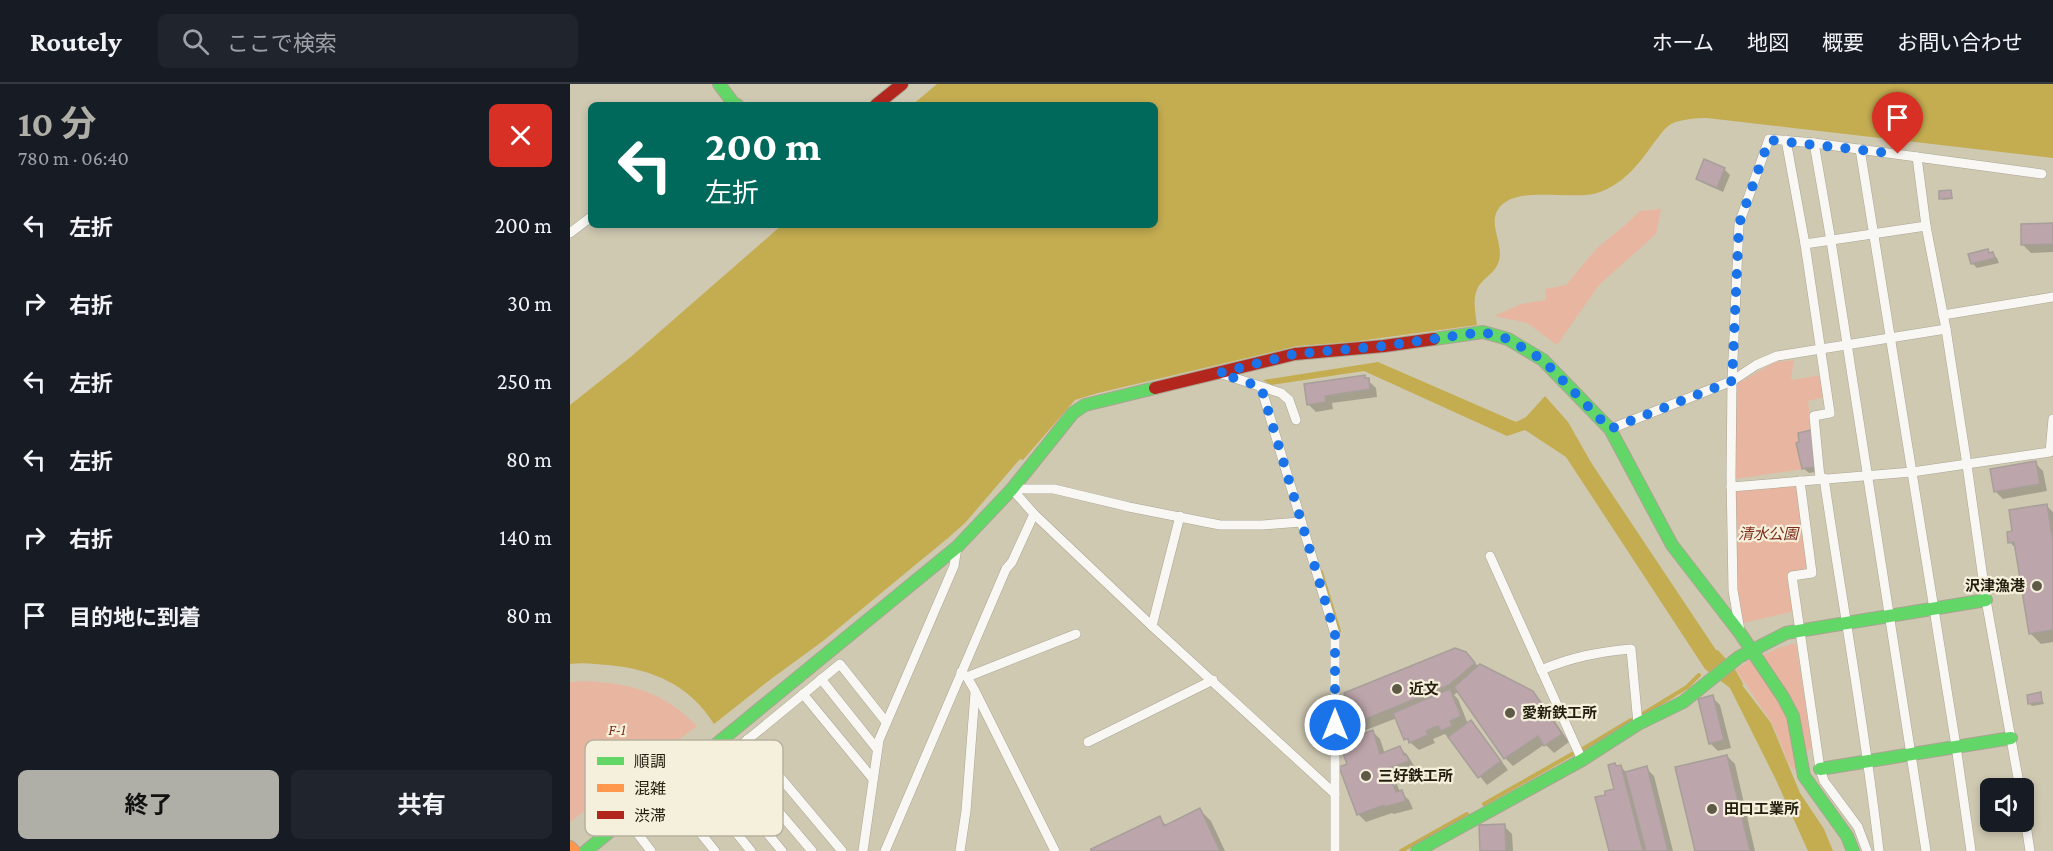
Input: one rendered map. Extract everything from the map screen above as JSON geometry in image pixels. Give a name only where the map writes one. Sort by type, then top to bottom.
[{"type":"street","points":[[719,84],[732,102]]},
{"type":"street","points":[[880,102],[902,84]]},
{"type":"street","points":[[1740,633],[1732,590],[1731,487],[1732,381],[1739,224],[1769,140],[1814,143],[2042,174]]},
{"type":"street","points":[[1786,140],[1805,244],[1830,412],[1814,416],[1845,623],[1869,760],[1879,851]]},
{"type":"street","points":[[1814,143],[1926,851]]},
{"type":"street","points":[[1860,149],[1971,851]]},
{"type":"street","points":[[1917,157],[1926,226],[1946,329],[1986,600],[2018,778]]},
{"type":"street","points":[[570,233],[588,219]]},
{"type":"street","points":[[1805,244],[1926,226]]},
{"type":"street","points":[[1943,315],[2053,297]]},
{"type":"street","points":[[1610,429],[1732,381],[1756,365],[1777,357],[1946,329]]},
{"type":"street","points":[[720,740],[927,569],[957,547],[1012,489],[1072,413],[1085,405],[1295,354],[1384,346],[1483,332],[1508,339],[1543,360],[1610,429],[1672,545],[1740,633],[1783,697],[1793,716],[1804,776],[1847,836],[1853,851]]},
{"type":"street","points":[[1219,373],[1281,393],[1288,400],[1296,420]]},
{"type":"street","points":[[1261,387],[1335,634],[1335,851]]},
{"type":"street","points":[[1731,487],[1822,478],[1868,477],[2050,452],[2053,419]]},
{"type":"street","points":[[1800,481],[1812,573],[1792,576],[1820,769],[1824,781],[1858,827],[1867,851]]},
{"type":"street","points":[[1012,489],[1034,514],[1152,626],[1335,794]]},
{"type":"street","points":[[1012,489],[1054,489],[1220,525],[1301,522]]},
{"type":"street","points":[[885,851],[964,675],[1006,569],[1012,562],[1034,514]]},
{"type":"street","points":[[1152,626],[1180,516]]},
{"type":"street","points":[[863,851],[877,749],[886,722],[954,566],[957,547]]},
{"type":"street","points":[[1490,556],[1582,760]]},
{"type":"street","points":[[1417,851],[1582,760],[1638,724],[1683,702],[1736,659],[1786,633],[1799,629],[1986,600]]},
{"type":"street","points":[[964,675],[1076,634]]},
{"type":"street","points":[[1541,670],[1596,652],[1631,649],[1638,724]]},
{"type":"street","points":[[748,739],[840,664],[886,722]]},
{"type":"street","points":[[964,675],[975,691],[1055,851]]},
{"type":"street","points":[[821,679],[877,749]]},
{"type":"street","points":[[1088,742],[1213,680]]},
{"type":"street","points":[[960,851],[966,811],[975,691]]},
{"type":"street","points":[[803,694],[873,779]]},
{"type":"street","points":[[1820,769],[2011,738]]},
{"type":"street","points":[[783,781],[842,851]]},
{"type":"street","points":[[783,817],[812,851]]},
{"type":"street","points":[[2027,832],[2030,851]]},
{"type":"street","points":[[586,851],[604,836]]},
{"type":"street","points":[[639,836],[651,851]]},
{"type":"street","points":[[703,836],[715,851]]},
{"type":"street","points":[[739,836],[751,851]]},
{"type":"street","points":[[770,836],[782,851]]},
{"type":"street","points":[[570,847],[574,851]]},
{"type":"green space","points":[[1661,209],[1656,234],[1599,285],[1557,345],[1527,323],[1494,316],[1521,304],[1546,300],[1545,289],[1566,285],[1597,248],[1640,211]]},
{"type":"green space","points":[[1794,360],[1791,380],[1821,375],[1825,397],[1808,401],[1817,467],[1735,479],[1735,385],[1775,362]]},
{"type":"green space","name":"清水公園","points":[[1798,483],[1809,570],[1787,573],[1795,611],[1739,624],[1731,495],[1743,488]]},
{"type":"green space","points":[[1796,643],[1812,749],[1805,751],[1762,656]]},
{"type":"green space","points":[[1751,659],[1771,686],[1790,722],[1802,776],[1790,766],[1772,723],[1736,670]]},
{"type":"green space","name":"F-1","points":[[585,681],[632,687],[659,697],[697,726],[678,740],[585,740],[585,811],[570,822],[570,682]]},
{"type":"shaded area","points":[[937,84],[2053,84],[2053,158],[1707,118],[1675,122],[1663,131],[1630,172],[1609,188],[1589,195],[1519,197],[1507,201],[1499,208],[1495,227],[1500,254],[1499,261],[1496,268],[1476,291],[1477,325],[1351,342],[1297,346],[1075,400],[965,523],[823,641],[714,724],[694,699],[682,689],[655,675],[624,667],[589,663],[570,664],[570,405],[633,355],[779,228],[1158,228],[1158,102],[916,102]]},
{"type":"shaded area","points":[[1378,362],[1516,422],[1526,417],[1545,396],[1568,422],[1592,464],[1720,656],[1771,723],[1800,793],[1824,829],[1833,851],[1808,851],[1730,688],[1705,669],[1566,457],[1525,430],[1507,436],[1364,371],[1271,385],[1263,380]]},
{"type":"building","points":[[1704,159],[1725,168],[1717,188],[1696,179]]},
{"type":"building","points":[[1951,190],[1952,198],[1939,199],[1939,191]]},
{"type":"building","points":[[2053,223],[2053,244],[2021,245],[2021,224]]},
{"type":"building","points":[[1988,249],[1989,253],[1993,252],[1995,258],[1971,264],[1968,254]]},
{"type":"building","points":[[1365,375],[1365,378],[1369,378],[1370,389],[1325,396],[1326,402],[1307,405],[1304,384]]},
{"type":"building","points":[[1811,430],[1817,467],[1802,469],[1796,443],[1799,442],[1798,433]]},
{"type":"building","points":[[2036,461],[2040,484],[1994,492],[1990,469]]},
{"type":"building","name":"沢津漁港","points":[[2047,504],[2053,541],[2053,630],[2029,634],[2014,542],[2008,543],[2007,532],[2012,531],[2009,510]]},
{"type":"building","name":"近文","points":[[1455,648],[1466,652],[1475,663],[1449,685],[1356,723],[1344,693]]},
{"type":"building","name":"愛新鉄工所","points":[[1480,664],[1533,691],[1562,734],[1544,746],[1538,736],[1504,759],[1454,687]]},
{"type":"building","points":[[1450,689],[1461,716],[1450,721],[1452,726],[1441,731],[1438,726],[1426,731],[1428,735],[1409,743],[1408,738],[1404,740],[1393,713]]},
{"type":"building","points":[[2041,692],[2042,702],[2028,704],[2027,695]]},
{"type":"building","points":[[1713,695],[1724,740],[1709,744],[1698,699]]},
{"type":"building","points":[[1471,720],[1501,761],[1478,778],[1448,737]]},
{"type":"building","name":"三好鉄工所","points":[[1373,730],[1380,754],[1400,746],[1404,755],[1406,754],[1409,761],[1387,769],[1396,792],[1402,790],[1406,801],[1384,807],[1384,805],[1357,815],[1339,767],[1347,764],[1341,742]]},
{"type":"building","name":"田口工業所","points":[[1727,755],[1750,851],[1695,851],[1675,767]]},
{"type":"building","points":[[1615,763],[1616,766],[1621,765],[1643,851],[1609,851],[1595,797],[1605,795],[1605,791],[1614,789],[1608,765]]},
{"type":"building","points":[[1647,766],[1668,851],[1646,851],[1625,772]]},
{"type":"building","points":[[1200,808],[1220,851],[1091,851],[1160,816],[1164,826]]},
{"type":"building","points":[[1505,824],[1506,851],[1480,851],[1479,825]]},
{"type":"waterway","points":[[1321,572],[1339,631]]},
{"type":"waterway","points":[[1717,652],[1733,670],[1741,684]]},
{"type":"waterway","points":[[1641,715],[1687,687],[1699,675]]},
{"type":"waterway","points":[[1581,750],[1631,720]]},
{"type":"waterway","points":[[1484,804],[1574,753]]},
{"type":"waterway","points":[[1401,851],[1467,814]]},
{"type":"traffic: fast","points":[[719,84],[732,102]]},
{"type":"traffic: fast","points":[[1434,339],[1483,332],[1508,339],[1543,360],[1610,429],[1672,545],[1740,633],[1783,697],[1793,716],[1804,776],[1847,836],[1853,851]]},
{"type":"traffic: fast","points":[[721,740],[957,547],[1012,489],[1073,413],[1085,405],[1155,388]]},
{"type":"traffic: fast","points":[[1417,851],[1582,760],[1638,724],[1683,702],[1739,657],[1786,633],[1986,600]]},
{"type":"traffic: fast","points":[[1820,769],[2011,738]]},
{"type":"traffic: fast","points":[[586,851],[604,836]]},
{"type":"traffic: slow","points":[[570,847],[574,851]]},
{"type":"traffic: jam","points":[[880,102],[902,84]]},
{"type":"traffic: jam","points":[[1155,388],[1295,354],[1434,339]]},
{"type":"place","name":"沢津漁港","points":[[2037,586]]},
{"type":"place","name":"近文","points":[[1397,689]]},
{"type":"place","name":"愛新鉄工所","points":[[1510,713]]},
{"type":"place","name":"三好鉄工所","points":[[1366,776]]},
{"type":"place","name":"田口工業所","points":[[1712,809]]},
{"type":"route","points":[[1335,725],[1335,634],[1261,387],[1219,373],[1295,354],[1384,346],[1483,332],[1508,339],[1543,360],[1610,429],[1732,381],[1739,224],[1769,140],[1814,143],[1898,154]]}]
